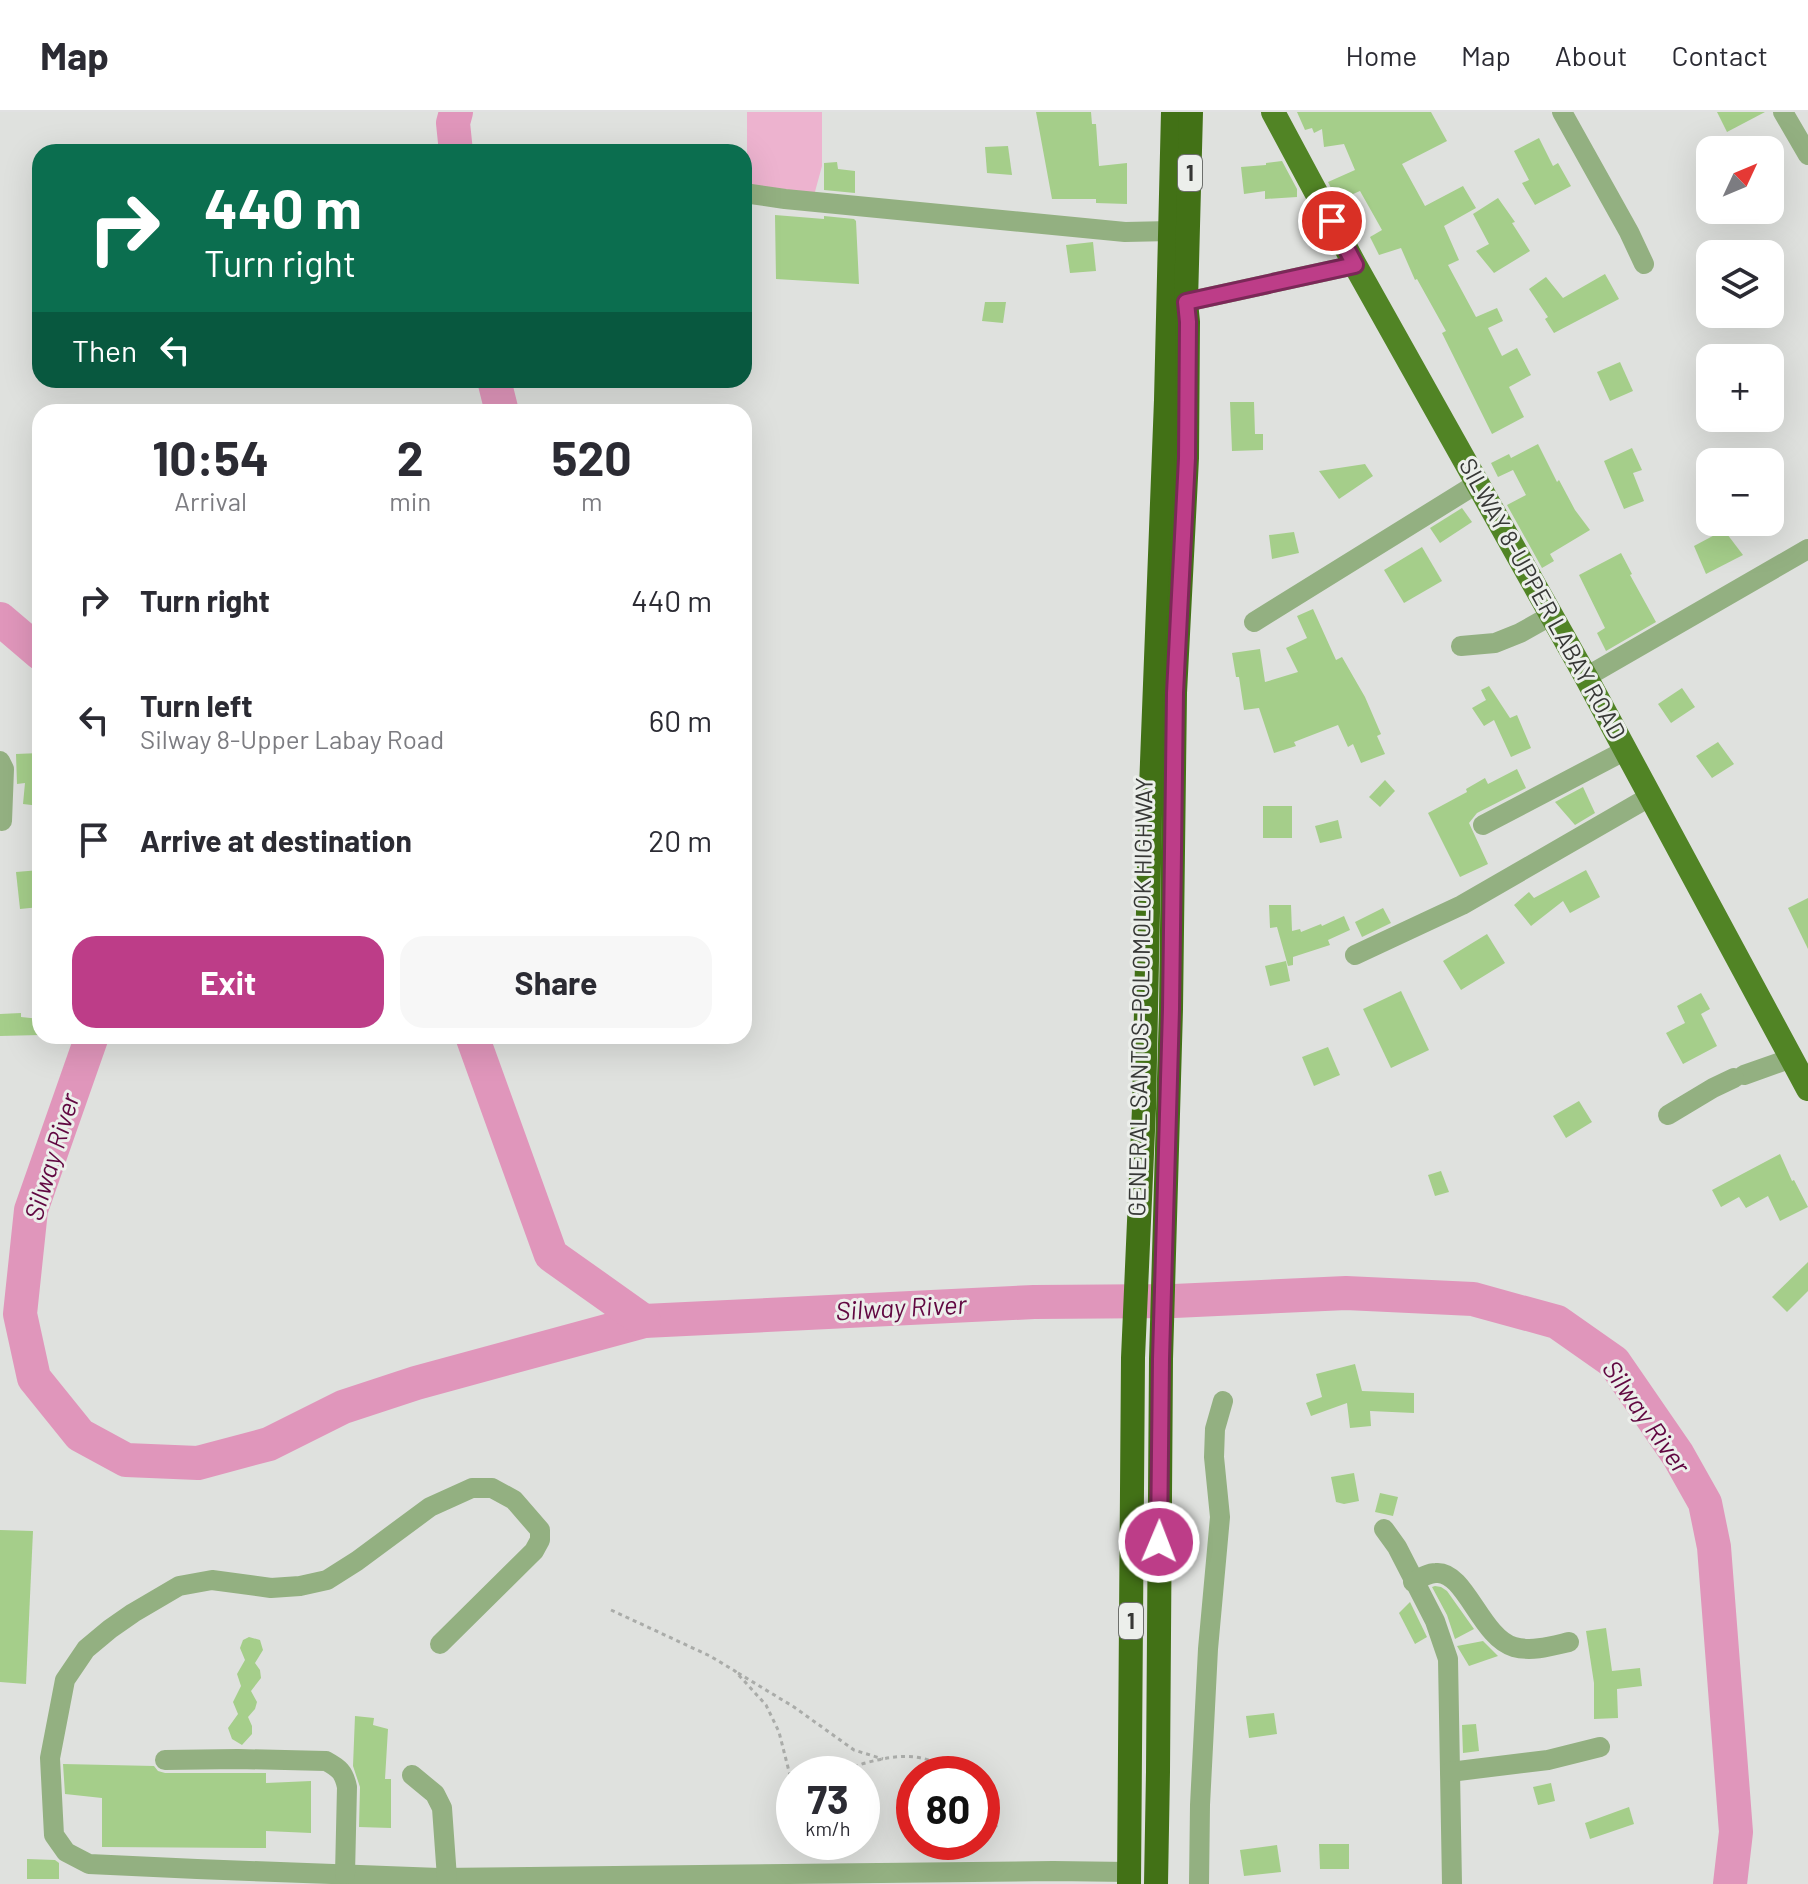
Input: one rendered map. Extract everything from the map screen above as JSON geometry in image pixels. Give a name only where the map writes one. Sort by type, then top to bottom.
[{"type":"highway","name":"1","points":[[1129,1878],[1133,1358],[1144,1108],[1150,814],[1173,112]]},
{"type":"highway","name":"GENERAL SANTOS-POLOMOLOK HIGHWAY","points":[[1156,1884],[1161,1359],[1171,1009],[1175,693],[1187,458],[1186,302],[1191,112]]},
{"type":"main road","name":"SILWAY 8-UPPER LABAY ROAD","points":[[1273,112],[1626,750],[1808,1089]]},
{"type":"street","points":[[1562,112],[1644,264]]},
{"type":"street","points":[[1783,112],[1808,155]]},
{"type":"street","points":[[752,194],[1125,232],[1171,231]]},
{"type":"street","points":[[1186,302],[1355,265]]},
{"type":"street","points":[[1254,622],[1478,483]]},
{"type":"street","points":[[1586,677],[1808,549]]},
{"type":"street","points":[[1461,646],[1495,643],[1552,615]]},
{"type":"street","points":[[1483,825],[1626,750]]},
{"type":"street","points":[[0,761],[4,769],[2,821]]},
{"type":"street","points":[[1355,955],[1462,905],[1651,796]]},
{"type":"street","points":[[1668,1115],[1739,1076],[1792,1058]]},
{"type":"street","points":[[1199,1884],[1208,1649],[1220,1517],[1214,1457],[1215,1429],[1223,1401]]},
{"type":"street","points":[[440,1644],[534,1551],[540,1540],[540,1530],[514,1500],[492,1488],[472,1488],[430,1507],[327,1580],[271,1588],[212,1580],[179,1586],[110,1629],[86,1649],[65,1680],[50,1758],[54,1835],[66,1852],[89,1864],[447,1878],[1038,1871],[1129,1878]]},
{"type":"street","points":[[1384,1529],[1397,1547],[1435,1621],[1448,1659],[1452,1884]]},
{"type":"street","points":[[1413,1582],[1440,1572],[1448,1576],[1459,1584],[1491,1632],[1516,1648],[1542,1648],[1569,1642]]},
{"type":"street","points":[[1450,1772],[1548,1760],[1600,1747]]},
{"type":"street","points":[[165,1760],[326,1761],[338,1767],[347,1787],[345,1874]]},
{"type":"street","points":[[412,1775],[435,1794],[442,1808],[447,1878]]},
{"type":"path","points":[[611,1610],[710,1656],[794,1707],[854,1750],[883,1759]]},
{"type":"path","points":[[735,1671],[766,1705],[779,1732],[785,1756]]},
{"type":"path","points":[[880,1760],[896,1757]]},
{"type":"shaded area","points":[[747,112],[822,112],[822,166],[813,199],[752,193],[752,144],[747,144]]},
{"type":"building","points":[[1036,112],[1091,112],[1092,124],[1096,124],[1099,166],[1127,163],[1127,204],[1096,203],[1096,199],[1052,199]]},
{"type":"building","points":[[1297,112],[1431,112],[1447,141],[1402,164],[1425,206],[1463,186],[1476,208],[1444,226],[1459,260],[1448,265],[1476,317],[1497,308],[1503,321],[1488,328],[1502,356],[1517,348],[1531,375],[1509,387],[1524,417],[1492,434],[1442,333],[1446,331],[1415,280],[1401,248],[1379,255],[1370,237],[1382,230],[1360,191],[1337,201],[1328,182],[1355,170],[1344,144],[1324,147],[1322,129],[1314,133],[1312,128],[1305,130]]},
{"type":"building","points":[[1717,112],[1765,112],[1727,132]]},
{"type":"building","points":[[1539,138],[1553,166],[1558,163],[1571,186],[1535,205],[1522,183],[1529,180],[1514,151]]},
{"type":"building","points":[[1008,146],[1012,175],[987,173],[985,147]]},
{"type":"building","points":[[1282,161],[1297,189],[1297,197],[1265,199],[1265,191],[1244,194],[1241,167]]},
{"type":"building","points":[[837,162],[838,169],[855,171],[855,193],[824,190],[824,163]]},
{"type":"building","points":[[1498,198],[1530,251],[1494,273],[1476,251],[1489,244],[1473,214]]},
{"type":"building","points":[[775,215],[854,219],[859,284],[776,279]]},
{"type":"building","points":[[1093,242],[1096,271],[1070,273],[1066,245]]},
{"type":"building","points":[[1605,274],[1619,299],[1554,333],[1545,319],[1548,317],[1529,289],[1546,277],[1563,298]]},
{"type":"building","points":[[985,302],[1006,302],[1003,323],[982,321]]},
{"type":"building","points":[[1620,362],[1633,391],[1610,401],[1597,372]]},
{"type":"building","points":[[1230,402],[1254,402],[1255,434],[1263,434],[1263,450],[1232,451]]},
{"type":"building","points":[[1538,444],[1557,482],[1559,480],[1590,530],[1550,554],[1554,561],[1542,568],[1507,505],[1526,495],[1513,470],[1498,477],[1491,463],[1509,454],[1511,458]]},
{"type":"building","points":[[1632,448],[1642,470],[1633,473],[1644,501],[1624,509],[1604,461]]},
{"type":"building","points":[[1365,464],[1373,476],[1339,499],[1319,471]]},
{"type":"building","points":[[1462,508],[1472,522],[1440,543],[1430,528]]},
{"type":"building","points":[[1294,532],[1299,553],[1272,559],[1269,535]]},
{"type":"building","points":[[1713,536],[1729,536],[1743,555],[1706,574],[1694,546]]},
{"type":"building","points":[[1422,547],[1442,581],[1404,603],[1384,570]]},
{"type":"building","points":[[1621,553],[1656,622],[1606,651],[1597,633],[1605,628],[1579,575]]},
{"type":"building","points":[[1313,609],[1336,660],[1342,657],[1365,697],[1381,734],[1377,736],[1385,754],[1361,763],[1353,744],[1348,747],[1338,725],[1294,742],[1296,746],[1274,753],[1259,708],[1244,710],[1232,653],[1260,649],[1265,682],[1298,672],[1286,648],[1307,638],[1297,616]]},
{"type":"building","points":[[1489,686],[1510,718],[1517,715],[1531,748],[1511,757],[1494,720],[1484,726],[1472,708],[1486,700],[1481,690]]},
{"type":"building","points":[[1682,688],[1695,707],[1671,723],[1658,704]]},
{"type":"building","points":[[1718,742],[1734,764],[1712,778],[1696,756]]},
{"type":"building","points":[[32,753],[32,805],[23,804],[25,783],[17,784],[16,754]]},
{"type":"building","points":[[1517,769],[1526,788],[1477,813],[1469,823],[1488,864],[1460,877],[1428,813],[1467,792],[1466,789],[1485,778],[1488,784]]},
{"type":"building","points":[[1385,780],[1395,791],[1380,807],[1369,797]]},
{"type":"building","points":[[1583,787],[1595,813],[1575,825],[1555,802]]},
{"type":"building","points":[[1263,806],[1292,806],[1292,838],[1263,838]]},
{"type":"building","points":[[1338,820],[1342,838],[1320,843],[1315,826]]},
{"type":"building","points":[[1586,870],[1600,897],[1570,913],[1563,901],[1531,926],[1514,905],[1529,892],[1534,898]]},
{"type":"building","points":[[32,871],[32,908],[20,909],[16,872]]},
{"type":"building","points":[[1808,898],[1808,949],[1788,908]]},
{"type":"building","points":[[1269,905],[1291,905],[1292,931],[1300,929],[1301,932],[1322,926],[1344,916],[1350,930],[1328,940],[1330,945],[1293,957],[1293,965],[1288,966],[1277,927],[1270,928]]},
{"type":"building","points":[[1383,908],[1391,923],[1362,937],[1355,922]]},
{"type":"building","points":[[1487,934],[1505,963],[1461,990],[1443,961]]},
{"type":"building","points":[[1286,961],[1290,981],[1270,986],[1265,966]]},
{"type":"building","points":[[1401,991],[1429,1050],[1391,1068],[1363,1009]]},
{"type":"building","points":[[1701,993],[1710,1009],[1701,1014],[1717,1046],[1683,1064],[1666,1033],[1685,1023],[1677,1006]]},
{"type":"building","points":[[21,1013],[21,1017],[32,1018],[32,1035],[0,1036],[0,1014]]},
{"type":"building","points":[[1328,1047],[1340,1075],[1314,1086],[1302,1057]]},
{"type":"building","points":[[1579,1101],[1592,1122],[1566,1138],[1553,1116]]},
{"type":"building","points":[[1780,1154],[1808,1207],[1780,1221],[1768,1196],[1746,1208],[1739,1197],[1721,1207],[1712,1190]]},
{"type":"building","points":[[1441,1171],[1449,1192],[1435,1196],[1428,1175]]},
{"type":"building","points":[[1808,1262],[1808,1291],[1787,1312],[1772,1297]]},
{"type":"building","points":[[1355,1364],[1362,1391],[1414,1393],[1414,1413],[1370,1411],[1371,1426],[1350,1428],[1347,1403],[1311,1416],[1306,1403],[1322,1397],[1316,1374]]},
{"type":"building","points":[[1354,1473],[1359,1501],[1336,1502],[1331,1477]]},
{"type":"building","points":[[1380,1493],[1398,1497],[1393,1516],[1375,1512]]},
{"type":"building","points":[[0,1530],[33,1531],[26,1684],[0,1682]]},
{"type":"building","points":[[1432,1587],[1447,1591],[1474,1629],[1455,1639]]},
{"type":"building","points":[[1410,1602],[1427,1637],[1415,1644],[1399,1613]]},
{"type":"building","points":[[1606,1628],[1612,1671],[1640,1668],[1642,1686],[1617,1689],[1618,1718],[1594,1719],[1594,1683],[1586,1631]]},
{"type":"building","points":[[249,1637],[260,1640],[263,1650],[255,1663],[261,1678],[251,1691],[257,1702],[248,1717],[252,1734],[242,1745],[232,1739],[228,1728],[238,1714],[233,1702],[241,1686],[237,1674],[245,1660],[240,1648],[243,1640]]},
{"type":"building","points":[[1483,1641],[1498,1656],[1469,1666],[1457,1646]]},
{"type":"building","points":[[1274,1713],[1277,1734],[1249,1738],[1246,1716]]},
{"type":"building","points":[[355,1716],[374,1718],[373,1725],[388,1729],[385,1779],[391,1779],[391,1828],[359,1827],[360,1787],[353,1766]]},
{"type":"building","points":[[1476,1724],[1479,1751],[1463,1753],[1462,1725]]},
{"type":"building","points":[[63,1764],[154,1766],[165,1773],[266,1773],[266,1783],[311,1781],[311,1833],[266,1831],[266,1848],[102,1847],[102,1798],[65,1794]]},
{"type":"building","points":[[1551,1783],[1555,1801],[1538,1805],[1533,1787]]},
{"type":"building","points":[[1629,1807],[1634,1824],[1590,1839],[1585,1823]]},
{"type":"building","points":[[1319,1844],[1349,1844],[1349,1869],[1320,1869]]},
{"type":"building","points":[[1277,1845],[1281,1872],[1244,1876],[1240,1850]]},
{"type":"building","points":[[27,1859],[55,1860],[59,1863],[59,1879],[27,1879]]},
{"type":"waterway","points":[[455,144],[453,123],[456,112]]},
{"type":"waterway","points":[[496,388],[500,404]]},
{"type":"waterway","name":"Silway River","points":[[0,619],[32,646]]},
{"type":"waterway","name":"Silway River","points":[[89,1044],[31,1210],[20,1314],[34,1378],[80,1435],[126,1460],[198,1463],[269,1444],[343,1407],[416,1383],[644,1321],[1034,1302],[1174,1301],[1346,1293],[1473,1299],[1557,1322],[1614,1362],[1678,1455],[1705,1503],[1714,1547],[1736,1832],[1730,1884]]},
{"type":"waterway","points":[[475,1044],[551,1255],[644,1321]]},
{"type":"route","points":[[1159,1542],[1175,693],[1187,458],[1186,302],[1355,265],[1332,221]]}]
